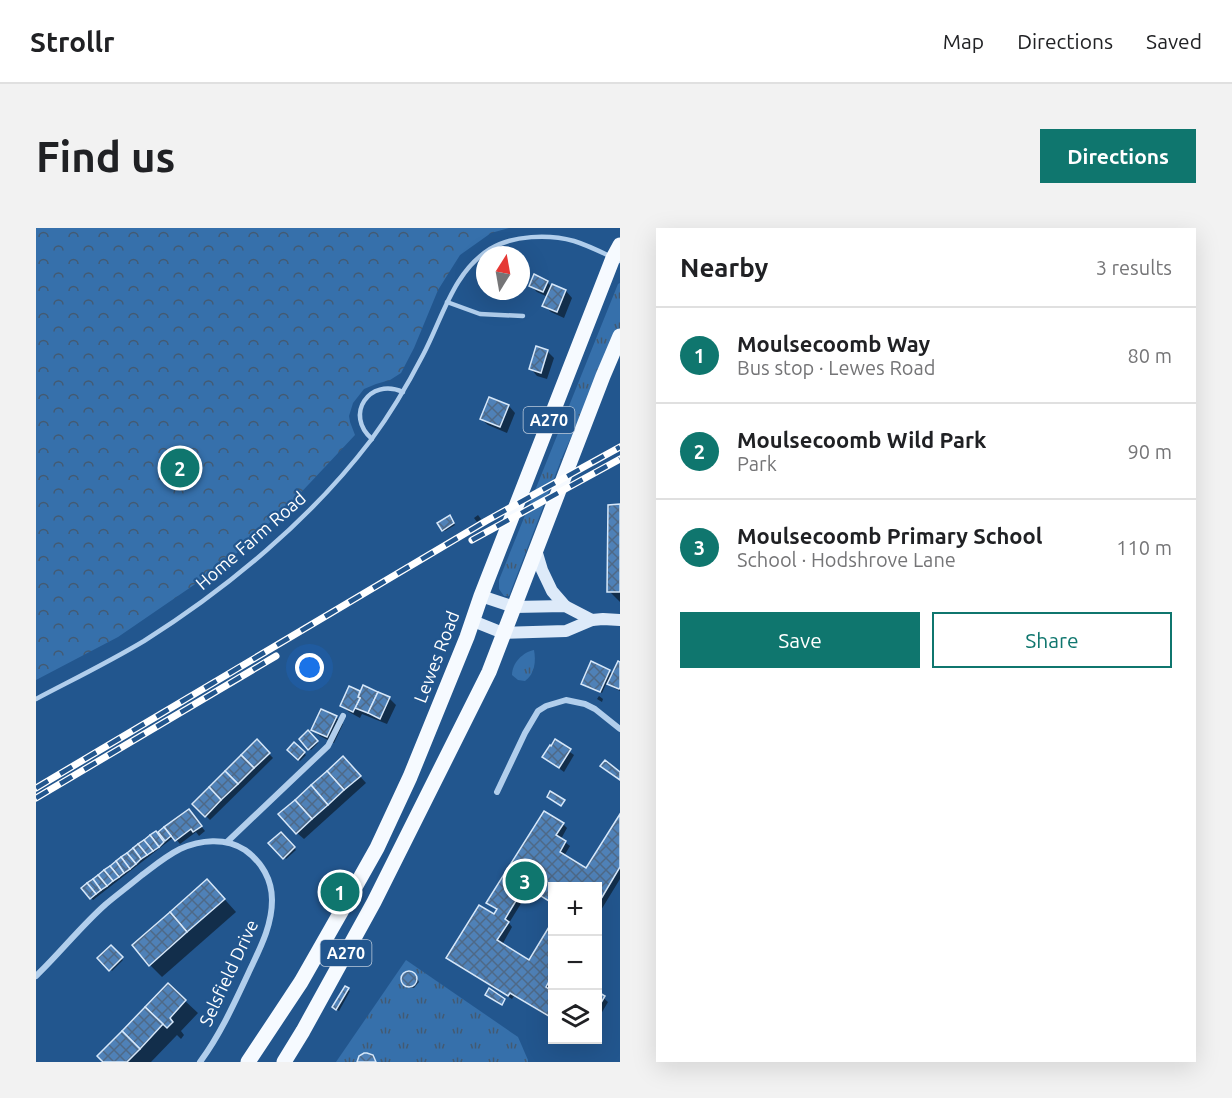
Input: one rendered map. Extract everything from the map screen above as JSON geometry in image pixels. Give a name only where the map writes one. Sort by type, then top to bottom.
[{"type":"main road","name":"Lewes Road","points":[[248,1062],[301,982],[377,848],[410,777],[618,255]]},
{"type":"main road","name":"A270","points":[[284,1062],[374,902],[489,672],[620,336]]},
{"type":"street","points":[[536,550],[552,591],[565,606],[592,620]]},
{"type":"street","points":[[481,596],[514,607],[565,606]]},
{"type":"street","points":[[473,621],[503,633],[566,631],[592,620],[620,620]]},
{"type":"street","points":[[497,792],[538,711],[546,706],[562,701],[585,704],[595,708],[620,729]]},
{"type":"street","points":[[36,976],[105,905],[168,856],[203,843],[227,842],[328,746],[343,716]]},
{"type":"street","name":"Selsfield Drive","points":[[200,1062],[240,991],[264,937],[271,915],[272,892],[266,874],[254,857],[244,849],[227,842]]},
{"type":"lane","name":"Home Farm Road","points":[[36,699],[86,674],[143,641],[204,599],[295,525],[336,483],[372,439],[403,392],[447,302],[461,277],[474,261],[493,247],[523,237],[573,241],[618,255]]},
{"type":"lane","points":[[447,302],[480,314],[523,316]]},
{"type":"lane","points":[[372,439],[365,433],[360,421],[361,408],[365,399],[372,392],[382,388],[393,388],[403,392]]},
{"type":"green space","points":[[36,228],[509,228],[491,233],[460,255],[438,290],[401,373],[390,380],[364,389],[353,403],[349,416],[355,435],[293,501],[226,563],[118,637],[36,680]]},
{"type":"green space","points":[[620,283],[620,329],[563,455],[509,596],[504,596],[499,589],[499,580]]},
{"type":"green space","points":[[534,650],[535,663],[531,675],[525,681],[518,680],[512,675],[516,662]]},
{"type":"green space","points":[[406,960],[518,1037],[528,1062],[336,1062]]},
{"type":"building","points":[[534,274],[548,281],[543,292],[530,286]]},
{"type":"building","points":[[552,284],[566,290],[557,312],[542,306]]},
{"type":"building","points":[[536,346],[548,350],[541,373],[529,369]]},
{"type":"building","points":[[489,397],[509,405],[500,427],[480,419]]},
{"type":"building","points":[[620,504],[620,592],[607,592],[608,505]]},
{"type":"building","points":[[450,515],[454,523],[442,531],[437,523]]},
{"type":"building","points":[[591,661],[610,670],[600,692],[581,684]]},
{"type":"building","points":[[618,661],[620,662],[619,689],[607,684]]},
{"type":"building","points":[[363,685],[378,692],[368,713],[355,708]]},
{"type":"building","points":[[349,686],[360,691],[358,697],[360,698],[353,712],[340,706]]},
{"type":"building","points":[[378,692],[390,697],[380,719],[368,713]]},
{"type":"building","points":[[321,709],[337,716],[327,737],[311,730]]},
{"type":"building","points":[[308,730],[318,741],[308,750],[299,739]]},
{"type":"building","points":[[257,739],[270,753],[254,768],[241,755]]},
{"type":"building","points":[[555,739],[571,749],[559,768],[542,757]]},
{"type":"building","points":[[294,742],[305,752],[298,760],[287,750]]},
{"type":"building","points":[[241,755],[254,768],[238,784],[225,771]]},
{"type":"building","points":[[343,756],[361,776],[344,790],[327,771]]},
{"type":"building","points":[[605,760],[620,772],[620,780],[600,766]]},
{"type":"building","points":[[225,771],[238,784],[221,800],[209,787]]},
{"type":"building","points":[[327,771],[344,790],[328,805],[311,785]]},
{"type":"building","points":[[311,785],[328,805],[312,819],[295,800]]},
{"type":"building","points":[[209,787],[221,800],[205,817],[192,804]]},
{"type":"building","points":[[550,791],[565,800],[561,806],[547,797]]},
{"type":"building","points":[[295,800],[312,819],[296,834],[278,814]]},
{"type":"building","points":[[189,809],[202,826],[193,832],[191,829],[175,841],[164,827]]},
{"type":"building","points":[[544,811],[564,823],[556,835],[566,841],[560,852],[586,868],[620,814],[620,867],[602,897],[602,882],[548,882],[548,900],[525,886],[505,919],[509,922],[497,940],[529,960],[548,929],[548,983],[546,987],[548,988],[548,1016],[510,993],[508,996],[446,958],[479,905],[494,914],[497,909],[486,903]]},
{"type":"building","points":[[164,827],[171,836],[165,841],[158,832]]},
{"type":"building","points":[[156,831],[164,842],[159,847],[150,835]]},
{"type":"building","points":[[281,832],[295,847],[283,859],[268,843]]},
{"type":"building","points":[[150,835],[159,847],[153,851],[144,840]]},
{"type":"building","points":[[144,840],[153,851],[147,855],[138,844]]},
{"type":"building","points":[[138,844],[147,855],[141,859],[133,848]]},
{"type":"building","points":[[133,848],[141,859],[136,864],[127,853]]},
{"type":"building","points":[[127,853],[136,864],[130,869],[121,857]]},
{"type":"building","points":[[121,857],[130,869],[124,873],[116,861]]},
{"type":"building","points":[[116,861],[124,873],[119,877],[110,866]]},
{"type":"building","points":[[110,866],[119,877],[113,881],[104,870]]},
{"type":"building","points":[[104,870],[113,881],[107,886],[98,875]]},
{"type":"building","points":[[98,875],[107,886],[101,890],[93,879]]},
{"type":"building","points":[[93,879],[101,890],[96,894],[87,883]]},
{"type":"building","points":[[207,879],[225,899],[187,932],[170,912]]},
{"type":"building","points":[[87,883],[96,894],[90,899],[81,888]]},
{"type":"building","points":[[338,884],[343,886],[336,899],[332,896]]},
{"type":"building","points":[[170,912],[187,932],[149,966],[132,945]]},
{"type":"building","points":[[111,945],[123,957],[109,971],[97,958]]},
{"type":"building","points":[[409,971],[415,973],[417,979],[415,985],[409,987],[403,985],[401,979],[403,973]]},
{"type":"building","points":[[168,983],[186,1000],[170,1018],[173,1022],[167,1028],[145,1007]]},
{"type":"building","points":[[345,986],[349,988],[336,1010],[332,1007]]},
{"type":"building","points":[[489,988],[505,999],[502,1005],[485,995]]},
{"type":"building","points":[[145,1007],[163,1024],[140,1049],[122,1031]]},
{"type":"building","points":[[122,1031],[140,1049],[127,1062],[103,1062],[97,1056]]},
{"type":"building","points":[[364,1053],[373,1055],[376,1062],[357,1062],[359,1056]]},
{"type":"railway","points":[[36,788],[486,521],[620,447]]},
{"type":"railway","points":[[472,540],[620,459]]},
{"type":"railway","points":[[36,798],[276,656]]},
{"type":"place","name":"Moulsecoomb Wild Park","points":[[180,468]]},
{"type":"place","name":"Moulsecoomb Primary School","points":[[525,881]]},
{"type":"place","name":"Moulsecoomb Way","points":[[340,892]]}]
